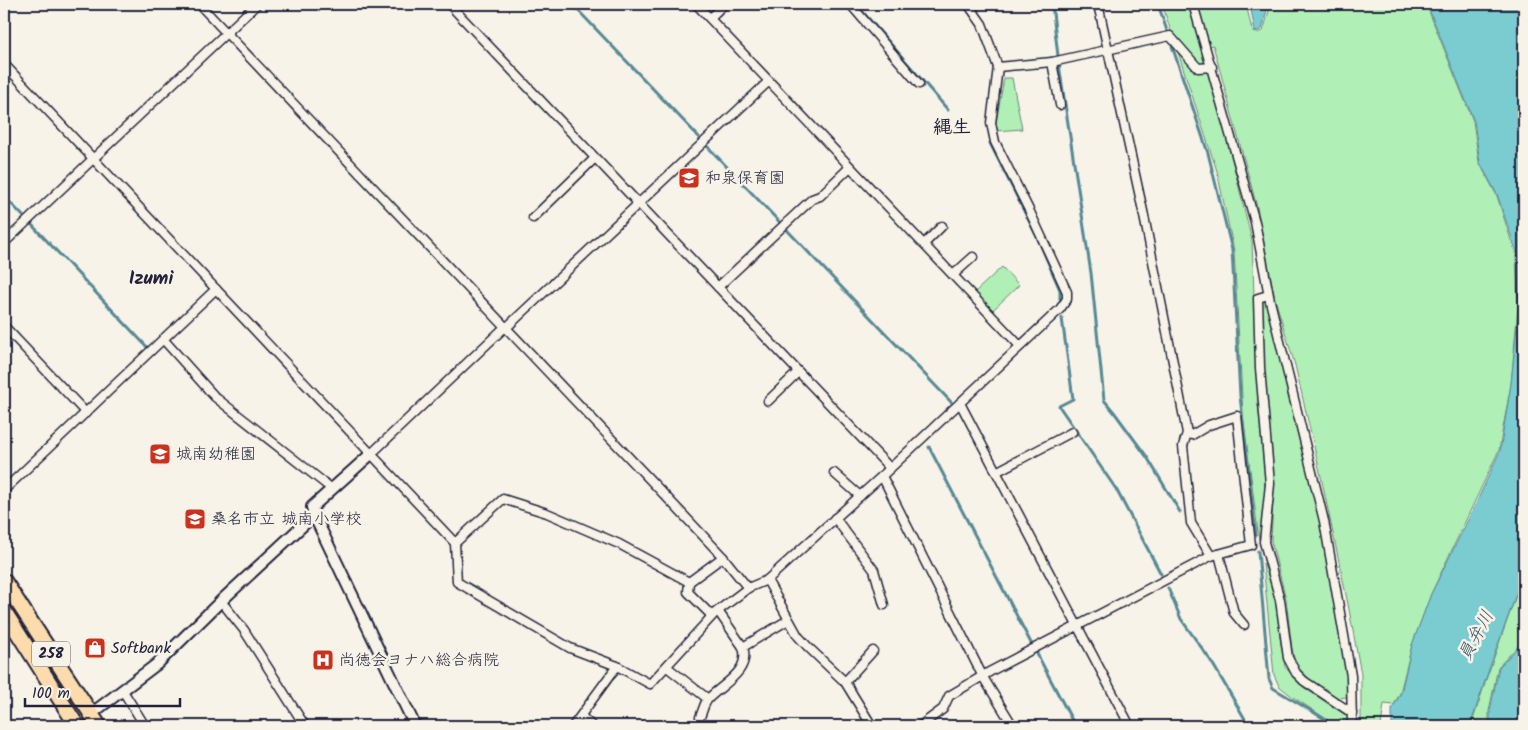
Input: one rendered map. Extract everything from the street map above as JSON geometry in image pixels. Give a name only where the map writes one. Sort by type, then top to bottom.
[{"type":"highway","name":"258","points":[[4,581],[99,726]]},
{"type":"highway","name":"258","points":[[4,611],[77,726]]},
{"type":"street","points":[[199,4],[723,557],[748,588]]},
{"type":"street","points":[[4,243],[258,4]]},
{"type":"street","points":[[449,4],[890,468]]},
{"type":"street","points":[[696,4],[1020,346]]},
{"type":"street","points":[[710,18],[724,4]]},
{"type":"street","points":[[850,4],[919,84]]},
{"type":"street","points":[[4,64],[455,543],[457,582],[570,648],[616,666],[650,684],[715,614],[748,588],[767,580],[960,403],[1060,309],[1067,299],[1067,292],[995,142],[991,123],[998,67],[982,24],[968,4]]},
{"type":"street","points":[[1098,4],[1147,229],[1187,433],[1184,446],[1191,523],[1215,555],[1234,613],[1244,625]]},
{"type":"street","points":[[1193,4],[1255,222],[1268,295],[1324,521],[1351,676],[1352,726]]},
{"type":"street","points":[[998,67],[1052,62],[1167,37],[1198,68],[1212,67]]},
{"type":"street","points":[[1052,62],[1060,105]]},
{"type":"street","points":[[415,726],[312,507],[769,81]]},
{"type":"street","points":[[533,218],[595,158]]},
{"type":"street","points":[[718,287],[812,199],[820,196],[850,167]]},
{"type":"street","points":[[924,244],[942,226]]},
{"type":"street","points":[[953,275],[972,257]]},
{"type":"street","points":[[4,490],[216,289]]},
{"type":"street","points":[[1268,295],[1258,298],[1260,368],[1270,484],[1264,542],[1280,600],[1288,658],[1296,673],[1304,681],[1352,713]]},
{"type":"street","points":[[4,326],[86,413]]},
{"type":"street","points":[[163,338],[215,397],[332,489]]},
{"type":"street","points":[[768,401],[798,372]]},
{"type":"street","points":[[960,403],[1130,726]]},
{"type":"street","points":[[1187,433],[1192,435],[1209,425],[1237,416],[1251,545]]},
{"type":"street","points":[[996,472],[1072,432]]},
{"type":"street","points":[[834,473],[860,496]]},
{"type":"street","points":[[882,476],[984,676],[1013,726]]},
{"type":"street","points":[[455,543],[504,499],[547,513],[619,544],[689,582]]},
{"type":"street","points":[[91,714],[157,664],[314,514]]},
{"type":"street","points":[[836,518],[874,570],[884,605]]},
{"type":"street","points":[[920,726],[943,709],[949,696],[1077,625],[1215,555],[1264,542]]},
{"type":"street","points":[[700,717],[708,699],[738,674],[745,654],[743,647],[715,614],[688,592],[689,582],[723,557]]},
{"type":"street","points":[[767,580],[798,636],[808,648],[845,682],[872,726]]},
{"type":"street","points":[[221,601],[244,630],[305,726]]},
{"type":"street","points":[[743,647],[788,620]]},
{"type":"street","points":[[845,682],[874,651]]},
{"type":"street","points":[[573,726],[616,666]]},
{"type":"street","points":[[667,667],[708,699]]},
{"type":"street","points":[[122,691],[145,726]]},
{"type":"street","points":[[582,716],[592,726]]},
{"type":"green space","points":[[1162,4],[1246,4],[1252,30],[1255,33],[1263,31],[1269,11],[1267,4],[1426,4],[1473,121],[1479,162],[1497,196],[1516,256],[1518,306],[1511,384],[1499,450],[1431,594],[1412,645],[1400,693],[1394,705],[1384,704],[1381,726],[1361,726],[1361,674],[1320,472],[1295,365],[1275,299],[1257,207],[1213,45],[1205,48],[1252,241],[1258,403],[1265,470],[1264,530],[1259,540],[1243,415],[1234,251],[1217,171]]},
{"type":"green space","points":[[1004,78],[1012,78],[1022,129],[996,131]]},
{"type":"green space","points":[[1002,267],[1019,285],[993,310],[975,292]]},
{"type":"green space","points":[[1267,298],[1289,400],[1320,519],[1348,676],[1347,697],[1337,698],[1303,674],[1296,666],[1292,649],[1286,599],[1271,541],[1274,481],[1264,385],[1260,300]]},
{"type":"green space","points":[[1263,563],[1278,596],[1280,637],[1285,667],[1303,687],[1347,716],[1349,726],[1337,726],[1279,686],[1274,675]]},
{"type":"green space","points":[[1524,586],[1524,640],[1498,667],[1489,711],[1489,726],[1471,726],[1518,590]]},
{"type":"water","points":[[1250,4],[1266,4],[1267,10],[1262,29],[1255,32]]},
{"type":"water","name":"員弁川","points":[[1427,4],[1524,4],[1524,585],[1518,589],[1470,726],[1392,726],[1392,709],[1401,693],[1412,645],[1431,594],[1500,451],[1511,384],[1519,306],[1518,256],[1497,194],[1480,163],[1474,121]]},
{"type":"water","points":[[1524,641],[1524,726],[1490,726],[1490,711],[1499,667]]},
{"type":"waterway","points":[[572,4],[699,137]]},
{"type":"waterway","points":[[856,4],[948,110]]},
{"type":"waterway","points":[[1052,4],[1058,56]]},
{"type":"waterway","points":[[1158,4],[1208,153],[1232,250],[1240,396],[1256,535]]},
{"type":"waterway","points":[[1059,65],[1091,273],[1104,400],[1147,457],[1180,512]]},
{"type":"waterway","points":[[990,143],[1037,237],[1060,290],[1060,299]]},
{"type":"waterway","points":[[708,147],[951,402]]},
{"type":"waterway","points":[[4,196],[23,216]]},
{"type":"waterway","points":[[32,225],[148,348]]},
{"type":"waterway","points":[[1062,318],[1073,399],[1059,406],[1116,489],[1161,574]]},
{"type":"waterway","points":[[929,447],[1032,645]]},
{"type":"waterway","points":[[1258,551],[1269,679],[1273,688],[1323,718],[1332,726]]},
{"type":"waterway","points":[[1168,588],[1181,619],[1211,661],[1245,719],[1245,726]]},
{"type":"waterway","points":[[1036,652],[1075,726]]},
{"type":"place","name":"和泉保育園","points":[[689,178]]},
{"type":"place","name":"城南幼稚園","points":[[160,454]]},
{"type":"place","name":"桑名市立 城南小学校","points":[[195,519]]},
{"type":"place","name":"Softbank","points":[[95,648]]},
{"type":"place","name":"尚徳会ヨナハ総合病院","points":[[323,660]]},
{"type":"district","name":"縄生","points":[[952,128]]},
{"type":"district","name":"Izumi","points":[[151,279]]}]
